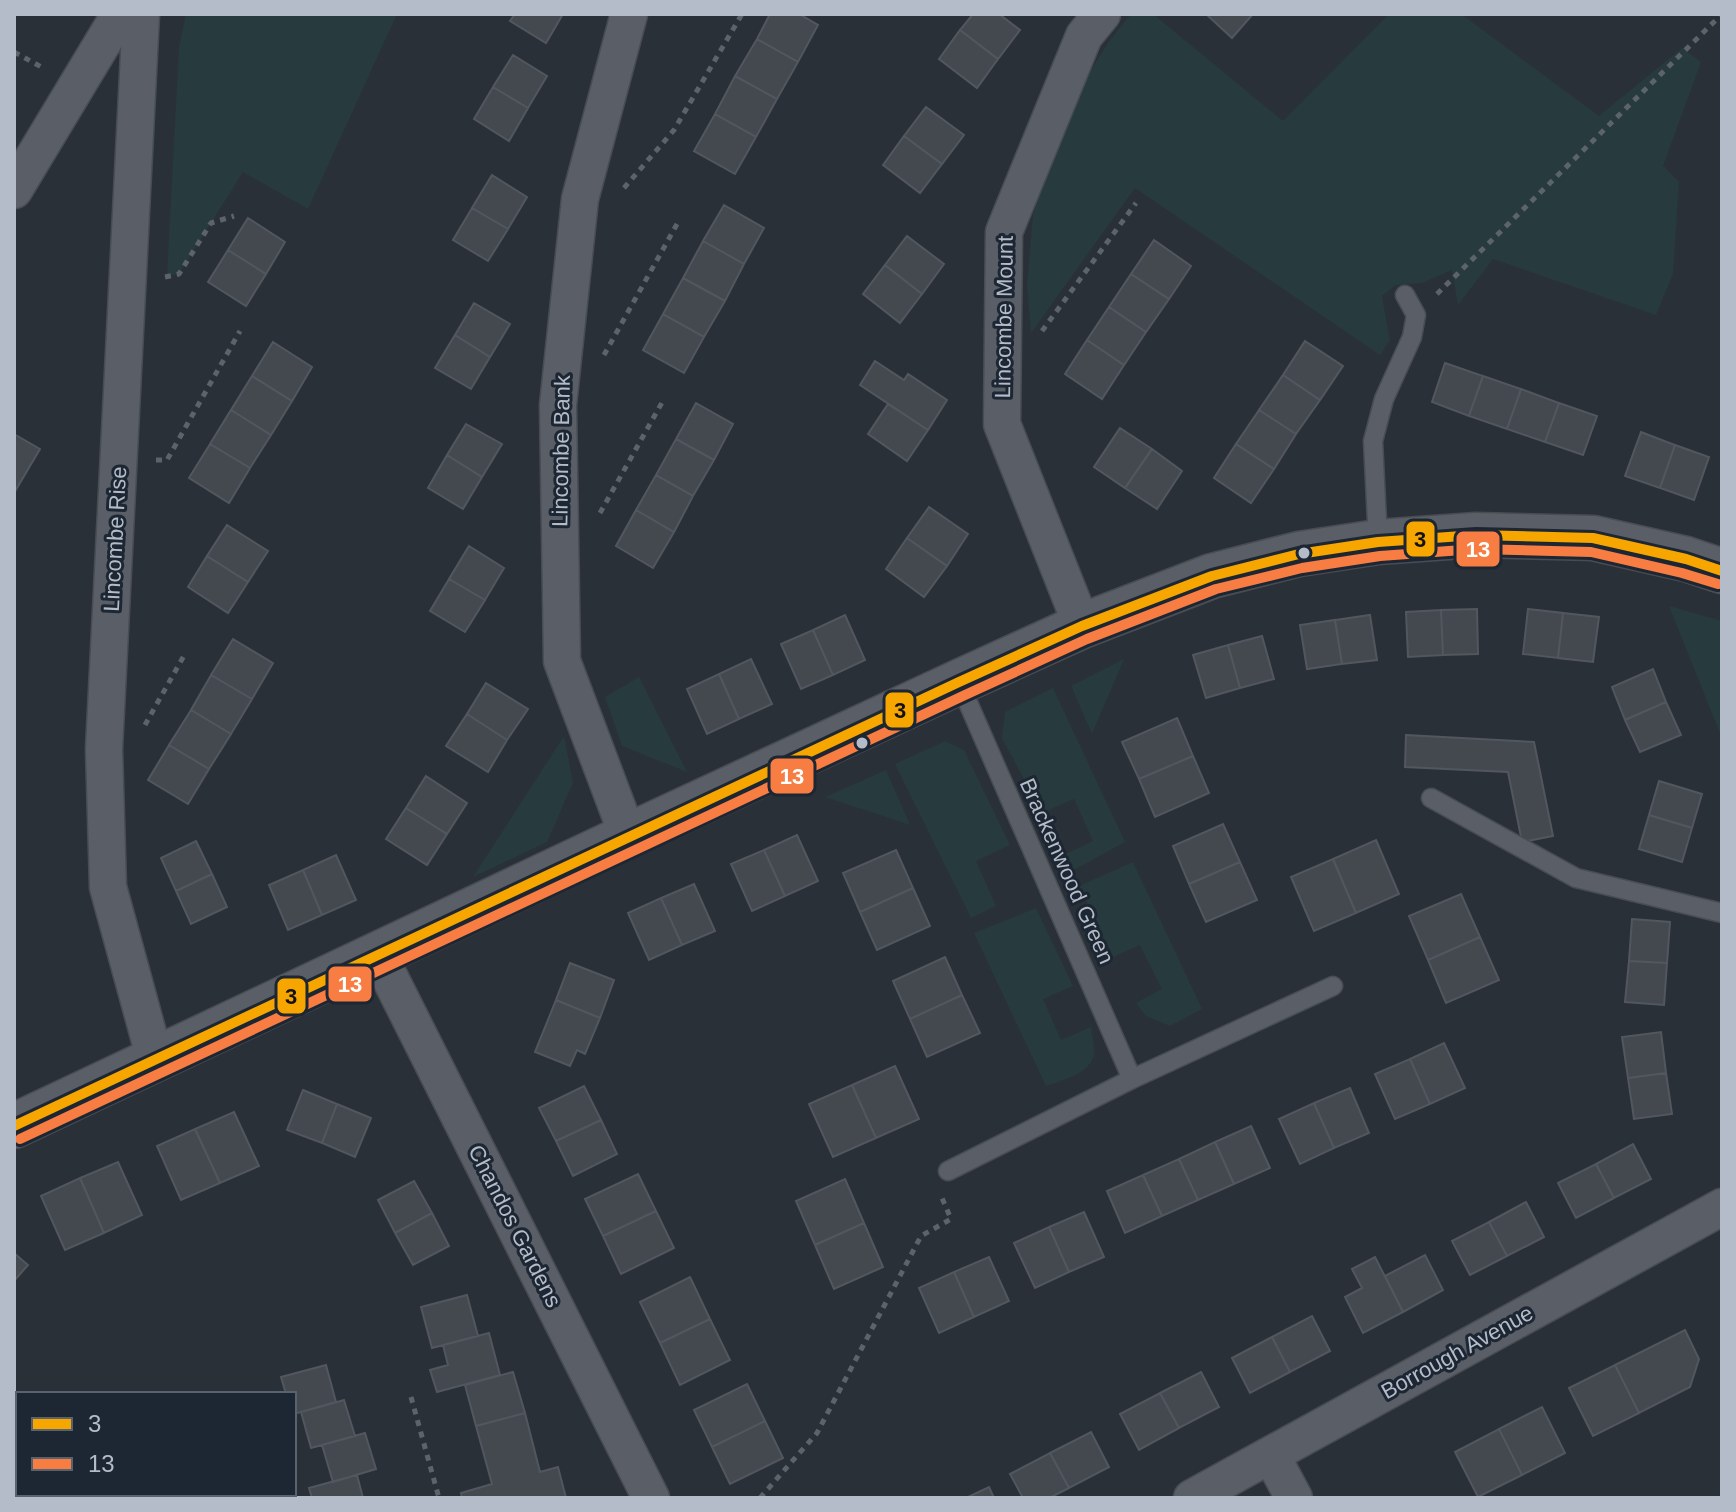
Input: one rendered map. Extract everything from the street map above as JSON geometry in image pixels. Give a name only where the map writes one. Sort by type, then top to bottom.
[{"type":"street","points":[[14,190],[120,14]]},
{"type":"street","name":"Lincombe Rise","points":[[141,14],[104,749],[108,887],[155,1059]]},
{"type":"street","name":"Lincombe Bank","points":[[628,836],[562,661],[558,405],[580,199],[629,14]]},
{"type":"street","name":"Lincombe Mount","points":[[1082,626],[1002,424],[1004,232],[1084,36],[1102,14]]},
{"type":"street","points":[[14,1126],[959,682],[1082,626],[1212,576],[1299,554],[1378,542],[1476,535],[1593,538],[1686,559],[1722,571]]},
{"type":"street","name":"Chandos Gardens","points":[[378,954],[651,1498]]},
{"type":"street","name":"Borrough Avenue","points":[[1192,1498],[1722,1207]]},
{"type":"street","points":[[1271,1455],[1294,1498]]},
{"type":"lane","points":[[1378,542],[1373,441],[1384,399],[1412,337],[1416,315],[1405,295]]},
{"type":"lane","name":"Brackenwood Green","points":[[959,682],[1132,1079]]},
{"type":"lane","points":[[1431,798],[1576,878],[1722,913]]},
{"type":"lane","points":[[948,1171],[1132,1079],[1333,986]]},
{"type":"path","points":[[585,181],[622,190],[674,130],[742,14]]},
{"type":"path","points":[[1416,315],[1722,14]]},
{"type":"path","points":[[1003,346],[1032,346],[1136,203]]},
{"type":"path","points":[[127,282],[179,274],[211,223],[234,216]]},
{"type":"path","points":[[560,387],[584,390],[677,224]]},
{"type":"path","points":[[119,459],[167,460],[240,331]]},
{"type":"path","points":[[560,523],[595,522],[664,399]]},
{"type":"path","points":[[104,749],[139,736],[186,652]]},
{"type":"path","points":[[760,1498],[817,1433],[921,1236],[951,1219],[938,1189],[948,1171]]},
{"type":"path","points":[[411,1397],[439,1498]]},
{"type":"green space","points":[[186,14],[397,14],[308,209],[243,172],[179,274],[167,276],[179,47]]},
{"type":"green space","points":[[1131,14],[1153,14],[1283,121],[1389,14],[1461,14],[1599,116],[1682,48],[1701,62],[1663,166],[1679,182],[1673,274],[1656,315],[1493,259],[1458,305],[1452,270],[1422,283],[1396,285],[1382,296],[1390,340],[1380,355],[1135,188],[1031,333],[1027,285],[1033,215],[1079,88]]},
{"type":"green space","points":[[1669,606],[1722,621],[1722,738]]},
{"type":"green space","points":[[1124,659],[1092,734],[1071,686]]},
{"type":"green space","points":[[639,677],[687,772],[622,746],[605,697]]},
{"type":"green space","points":[[1053,688],[1125,842],[1072,871],[1062,856],[1093,841],[1074,799],[1042,813],[1002,738],[1005,712]]},
{"type":"green space","points":[[564,736],[573,783],[547,842],[473,877]]},
{"type":"green space","points":[[945,741],[964,750],[1010,845],[976,861],[996,906],[971,918],[895,764]]},
{"type":"green space","points":[[886,770],[910,825],[825,797]]},
{"type":"green space","points":[[1133,862],[1202,1009],[1170,1026],[1146,1016],[1136,1003],[1162,989],[1140,945],[1113,957],[1079,886]]},
{"type":"green space","points":[[1036,908],[1073,986],[1043,999],[1061,1040],[1091,1027],[1094,1048],[1092,1061],[1082,1071],[1046,1086],[974,933]]},
{"type":"building","points":[[515,14],[563,14],[546,43],[510,21]]},
{"type":"building","points":[[770,14],[799,14],[818,25],[798,62],[757,39]]},
{"type":"building","points":[[973,14],[999,14],[1020,30],[998,59],[960,30]]},
{"type":"building","points":[[1206,14],[1253,14],[1232,38]]},
{"type":"building","points":[[960,30],[998,59],[977,88],[939,59]]},
{"type":"building","points":[[757,39],[798,62],[777,99],[735,76]]},
{"type":"building","points":[[513,55],[547,76],[528,108],[493,87]]},
{"type":"building","points":[[735,76],[777,99],[756,137],[715,114]]},
{"type":"building","points":[[493,87],[528,108],[509,141],[474,119]]},
{"type":"building","points":[[926,107],[964,135],[942,164],[904,136]]},
{"type":"building","points":[[715,114],[756,137],[735,174],[694,151]]},
{"type":"building","points":[[904,136],[942,164],[920,193],[883,165]]},
{"type":"building","points":[[492,175],[527,197],[508,229],[472,208]]},
{"type":"building","points":[[724,205],[764,228],[744,264],[703,241]]},
{"type":"building","points":[[472,208],[508,229],[488,261],[453,240]]},
{"type":"building","points":[[248,218],[285,242],[266,274],[228,250]]},
{"type":"building","points":[[907,236],[944,264],[922,294],[885,265]]},
{"type":"building","points":[[1154,240],[1191,266],[1169,299],[1131,274]]},
{"type":"building","points":[[703,241],[744,264],[725,301],[683,278]]},
{"type":"building","points":[[228,250],[266,274],[246,306],[208,282]]},
{"type":"building","points":[[885,265],[922,294],[900,323],[863,294]]},
{"type":"building","points":[[1131,274],[1169,299],[1146,332],[1109,307]]},
{"type":"building","points":[[683,278],[725,301],[704,337],[663,314]]},
{"type":"building","points":[[474,303],[510,324],[490,357],[455,335]]},
{"type":"building","points":[[1109,307],[1146,332],[1124,365],[1087,340]]},
{"type":"building","points":[[663,314],[704,337],[684,373],[643,350]]},
{"type":"building","points":[[455,335],[490,357],[471,389],[435,368]]},
{"type":"building","points":[[1087,340],[1124,365],[1102,399],[1065,374]]},
{"type":"building","points":[[1305,341],[1343,366],[1320,400],[1283,375]]},
{"type":"building","points":[[273,342],[312,367],[292,401],[252,376]]},
{"type":"building","points":[[875,361],[904,380],[908,374],[947,400],[928,430],[860,385]]},
{"type":"building","points":[[1445,363],[1483,376],[1469,416],[1432,402]]},
{"type":"building","points":[[1283,375],[1320,400],[1296,434],[1259,410]]},
{"type":"building","points":[[252,376],[292,401],[271,435],[231,410]]},
{"type":"building","points":[[1483,376],[1521,389],[1507,429],[1469,416]]},
{"type":"building","points":[[1521,389],[1559,403],[1545,442],[1507,429]]},
{"type":"building","points":[[696,403],[733,424],[714,460],[676,439]]},
{"type":"building","points":[[1559,403],[1597,416],[1583,455],[1545,442]]},
{"type":"building","points":[[888,404],[928,430],[907,461],[868,434]]},
{"type":"building","points":[[231,410],[271,435],[250,468],[210,444]]},
{"type":"building","points":[[1259,410],[1296,434],[1274,469],[1236,444]]},
{"type":"building","points":[[466,424],[502,444],[482,477],[447,455]]},
{"type":"building","points":[[1120,428],[1152,449],[1125,488],[1094,467]]},
{"type":"building","points":[[1641,432],[1675,445],[1660,488],[1625,476]]},
{"type":"building","points":[[14,434],[40,449],[14,493]]},
{"type":"building","points":[[676,439],[714,460],[693,496],[656,475]]},
{"type":"building","points":[[210,444],[250,468],[229,503],[189,478]]},
{"type":"building","points":[[1236,444],[1274,469],[1251,503],[1214,478]]},
{"type":"building","points":[[1675,445],[1709,457],[1694,500],[1660,488]]},
{"type":"building","points":[[1152,449],[1182,471],[1157,509],[1125,488]]},
{"type":"building","points":[[447,455],[482,477],[463,509],[428,488]]},
{"type":"building","points":[[656,475],[693,496],[674,532],[636,510]]},
{"type":"building","points":[[929,507],[968,534],[947,566],[907,538]]},
{"type":"building","points":[[636,510],[674,532],[653,568],[616,546]]},
{"type":"building","points":[[227,525],[268,551],[248,582],[207,556]]},
{"type":"building","points":[[907,538],[947,566],[924,597],[886,569]]},
{"type":"building","points":[[469,546],[504,568],[485,600],[449,579]]},
{"type":"building","points":[[207,556],[248,582],[228,613],[188,587]]},
{"type":"building","points":[[449,579],[485,600],[465,632],[430,611]]},
{"type":"building","points":[[1477,609],[1478,654],[1443,655],[1441,610]]},
{"type":"building","points":[[1528,609],[1563,613],[1558,658],[1523,654]]},
{"type":"building","points":[[1441,610],[1443,655],[1408,657],[1406,612]]},
{"type":"building","points":[[1563,613],[1599,617],[1593,662],[1558,658]]},
{"type":"building","points":[[845,615],[865,660],[833,675],[813,630]]},
{"type":"building","points":[[1370,615],[1377,660],[1342,664],[1335,620]]},
{"type":"building","points":[[1335,620],[1342,664],[1307,669],[1300,625]]},
{"type":"building","points":[[813,630],[833,675],[801,689],[781,644]]},
{"type":"building","points":[[1262,636],[1274,679],[1240,688],[1228,645]]},
{"type":"building","points":[[233,639],[273,663],[252,699],[211,675]]},
{"type":"building","points":[[1228,645],[1240,688],[1206,698],[1193,655]]},
{"type":"building","points":[[751,659],[772,704],[739,719],[719,674]]},
{"type":"building","points":[[1653,669],[1666,702],[1625,720],[1612,687]]},
{"type":"building","points":[[719,674],[739,719],[707,734],[687,689]]},
{"type":"building","points":[[211,675],[252,699],[231,734],[191,710]]},
{"type":"building","points":[[486,683],[528,709],[507,740],[467,714]]},
{"type":"building","points":[[1666,702],[1681,735],[1640,752],[1625,720]]},
{"type":"building","points":[[191,710],[231,734],[209,769],[169,745]]},
{"type":"building","points":[[467,714],[507,740],[488,772],[446,746]]},
{"type":"building","points":[[1177,718],[1193,756],[1139,779],[1122,742]]},
{"type":"building","points":[[1406,735],[1534,742],[1553,836],[1522,842],[1508,772],[1405,767]]},
{"type":"building","points":[[169,745],[209,769],[188,804],[148,780]]},
{"type":"building","points":[[1193,756],[1209,793],[1155,817],[1139,779]]},
{"type":"building","points":[[426,776],[467,803],[447,834],[406,808]]},
{"type":"building","points":[[1659,781],[1702,794],[1692,828],[1649,815]]},
{"type":"building","points":[[406,808],[447,834],[427,865],[386,839]]},
{"type":"building","points":[[1649,815],[1692,828],[1682,862],[1639,849]]},
{"type":"building","points":[[1223,824],[1240,862],[1189,884],[1173,846]]},
{"type":"building","points":[[797,835],[818,881],[785,896],[764,850]]},
{"type":"building","points":[[1376,840],[1399,894],[1356,913],[1333,859]]},
{"type":"building","points":[[196,841],[212,874],[176,891],[161,858]]},
{"type":"building","points":[[764,850],[785,896],[752,911],[731,864]]},
{"type":"building","points":[[896,850],[913,888],[860,912],[843,873]]},
{"type":"building","points":[[336,855],[356,900],[322,915],[303,870]]},
{"type":"building","points":[[1333,859],[1356,913],[1314,931],[1291,877]]},
{"type":"building","points":[[1240,862],[1257,900],[1206,922],[1189,884]]},
{"type":"building","points":[[303,870],[322,915],[288,930],[269,885]]},
{"type":"building","points":[[212,874],[227,907],[191,924],[176,891]]},
{"type":"building","points":[[694,884],[715,931],[682,945],[661,898]]},
{"type":"building","points":[[913,888],[930,926],[877,950],[860,912]]},
{"type":"building","points":[[1461,894],[1480,937],[1428,960],[1409,916]]},
{"type":"building","points":[[661,898],[682,945],[649,960],[628,913]]},
{"type":"building","points":[[1632,919],[1670,922],[1667,963],[1629,961]]},
{"type":"building","points":[[1480,937],[1499,980],[1446,1003],[1428,960]]},
{"type":"building","points":[[945,957],[962,995],[910,1019],[893,981]]},
{"type":"building","points":[[1629,961],[1667,963],[1664,1005],[1625,1002]]},
{"type":"building","points":[[570,963],[614,980],[600,1018],[556,1000]]},
{"type":"building","points":[[962,995],[980,1033],[927,1057],[910,1019]]},
{"type":"building","points":[[556,1000],[600,1018],[585,1054],[577,1050],[570,1066],[535,1052]]},
{"type":"building","points":[[1661,1032],[1666,1073],[1628,1078],[1622,1037]]},
{"type":"building","points":[[1444,1043],[1465,1088],[1430,1104],[1410,1059]]},
{"type":"building","points":[[1410,1059],[1430,1104],[1395,1119],[1375,1074]]},
{"type":"building","points":[[895,1066],[919,1119],[876,1138],[852,1085]]},
{"type":"building","points":[[1666,1073],[1672,1114],[1634,1119],[1628,1078]]},
{"type":"building","points":[[852,1085],[876,1138],[833,1157],[809,1104]]},
{"type":"building","points":[[584,1086],[601,1120],[556,1141],[539,1108]]},
{"type":"building","points":[[1350,1088],[1369,1133],[1334,1148],[1314,1103]]},
{"type":"building","points":[[303,1090],[337,1104],[322,1143],[287,1130]]},
{"type":"building","points":[[1314,1103],[1334,1148],[1300,1164],[1279,1119]]},
{"type":"building","points":[[337,1104],[371,1118],[355,1157],[322,1143]]},
{"type":"building","points":[[234,1112],[259,1166],[220,1183],[195,1129]]},
{"type":"building","points":[[601,1120],[617,1154],[573,1176],[556,1141]]},
{"type":"building","points":[[1251,1126],[1270,1168],[1234,1184],[1215,1142]]},
{"type":"building","points":[[195,1129],[220,1183],[181,1200],[157,1146]]},
{"type":"building","points":[[1215,1142],[1234,1184],[1198,1200],[1179,1159]]},
{"type":"building","points":[[1633,1144],[1651,1179],[1614,1198],[1596,1164]]},
{"type":"building","points":[[1179,1159],[1198,1200],[1162,1216],[1143,1175]]},
{"type":"building","points":[[118,1162],[142,1215],[104,1233],[80,1178]]},
{"type":"building","points":[[1596,1164],[1614,1198],[1576,1218],[1558,1183]]},
{"type":"building","points":[[638,1174],[656,1211],[603,1236],[585,1199]]},
{"type":"building","points":[[1143,1175],[1162,1216],[1125,1233],[1107,1191]]},
{"type":"building","points":[[80,1178],[104,1233],[65,1250],[41,1196]]},
{"type":"building","points":[[845,1179],[864,1223],[815,1245],[796,1201]]},
{"type":"building","points":[[414,1181],[432,1213],[395,1233],[378,1200]]},
{"type":"building","points":[[1526,1202],[1544,1237],[1507,1256],[1489,1222]]},
{"type":"building","points":[[656,1211],[674,1248],[621,1274],[603,1236]]},
{"type":"building","points":[[1084,1212],[1104,1257],[1069,1272],[1049,1227]]},
{"type":"building","points":[[432,1213],[449,1246],[413,1265],[395,1233]]},
{"type":"building","points":[[1489,1222],[1507,1256],[1470,1275],[1452,1241]]},
{"type":"building","points":[[864,1223],[883,1267],[834,1289],[815,1245]]},
{"type":"building","points":[[1049,1227],[1069,1272],[1035,1288],[1014,1243]]},
{"type":"building","points":[[14,1253],[28,1265],[14,1281]]},
{"type":"building","points":[[1425,1255],[1443,1290],[1403,1312],[1385,1276]]},
{"type":"building","points":[[989,1257],[1009,1301],[974,1317],[954,1272]]},
{"type":"building","points":[[1375,1257],[1403,1312],[1363,1333],[1345,1297],[1362,1288],[1352,1269]]},
{"type":"building","points":[[954,1272],[974,1317],[939,1333],[919,1288]]},
{"type":"building","points":[[690,1277],[710,1319],[660,1343],[640,1302]]},
{"type":"building","points":[[467,1295],[478,1336],[432,1348],[421,1307]]},
{"type":"building","points":[[1312,1316],[1330,1351],[1290,1372],[1272,1337]]},
{"type":"building","points":[[710,1319],[730,1360],[680,1385],[660,1343]]},
{"type":"building","points":[[1685,1330],[1699,1359],[1690,1387],[1639,1413],[1615,1365]]},
{"type":"building","points":[[489,1333],[500,1375],[437,1392],[430,1370],[448,1365],[443,1345]]},
{"type":"building","points":[[1272,1337],[1290,1372],[1250,1393],[1232,1358]]},
{"type":"building","points":[[326,1365],[336,1402],[296,1413],[296,1392],[285,1392],[281,1377]]},
{"type":"building","points":[[1615,1365],[1639,1413],[1593,1436],[1569,1388]]},
{"type":"building","points":[[513,1372],[525,1413],[476,1426],[465,1385]]},
{"type":"building","points":[[1201,1372],[1219,1407],[1179,1428],[1160,1393]]},
{"type":"building","points":[[747,1384],[765,1421],[712,1447],[694,1410]]},
{"type":"building","points":[[1160,1393],[1179,1428],[1139,1450],[1120,1414]]},
{"type":"building","points":[[344,1400],[355,1436],[311,1448],[301,1412]]},
{"type":"building","points":[[1542,1407],[1565,1453],[1522,1475],[1499,1429]]},
{"type":"building","points":[[525,1413],[540,1472],[558,1467],[566,1498],[462,1498],[461,1493],[492,1484],[476,1426]]},
{"type":"building","points":[[765,1421],[783,1458],[730,1484],[712,1447]]},
{"type":"building","points":[[1499,1429],[1522,1475],[1478,1497],[1455,1452]]},
{"type":"building","points":[[1091,1432],[1109,1467],[1069,1488],[1050,1453]]},
{"type":"building","points":[[365,1433],[376,1469],[333,1482],[322,1445]]},
{"type":"building","points":[[1050,1453],[1069,1488],[1049,1498],[1023,1498],[1010,1474]]},
{"type":"building","points":[[357,1475],[363,1498],[312,1498],[309,1488]]},
{"type":"building","points":[[989,1487],[994,1498],[966,1498]]},
{"type":"building","points":[[148,1496],[148,1498],[103,1498]]},
{"type":"building","points":[[148,1496],[193,1498],[148,1498]]},
{"type":"building","points":[[192,1496],[237,1498],[193,1498]]},
{"type":"transit line","name":"3","points":[[14,1126],[959,682],[1082,626],[1212,576],[1299,554],[1378,542],[1476,535],[1593,538],[1686,559],[1722,571]]},
{"type":"transit line","name":"13","points":[[20,1139],[965,695],[1087,639],[1216,589],[1302,568],[1380,556],[1476,549],[1591,552],[1718,584]]}]
